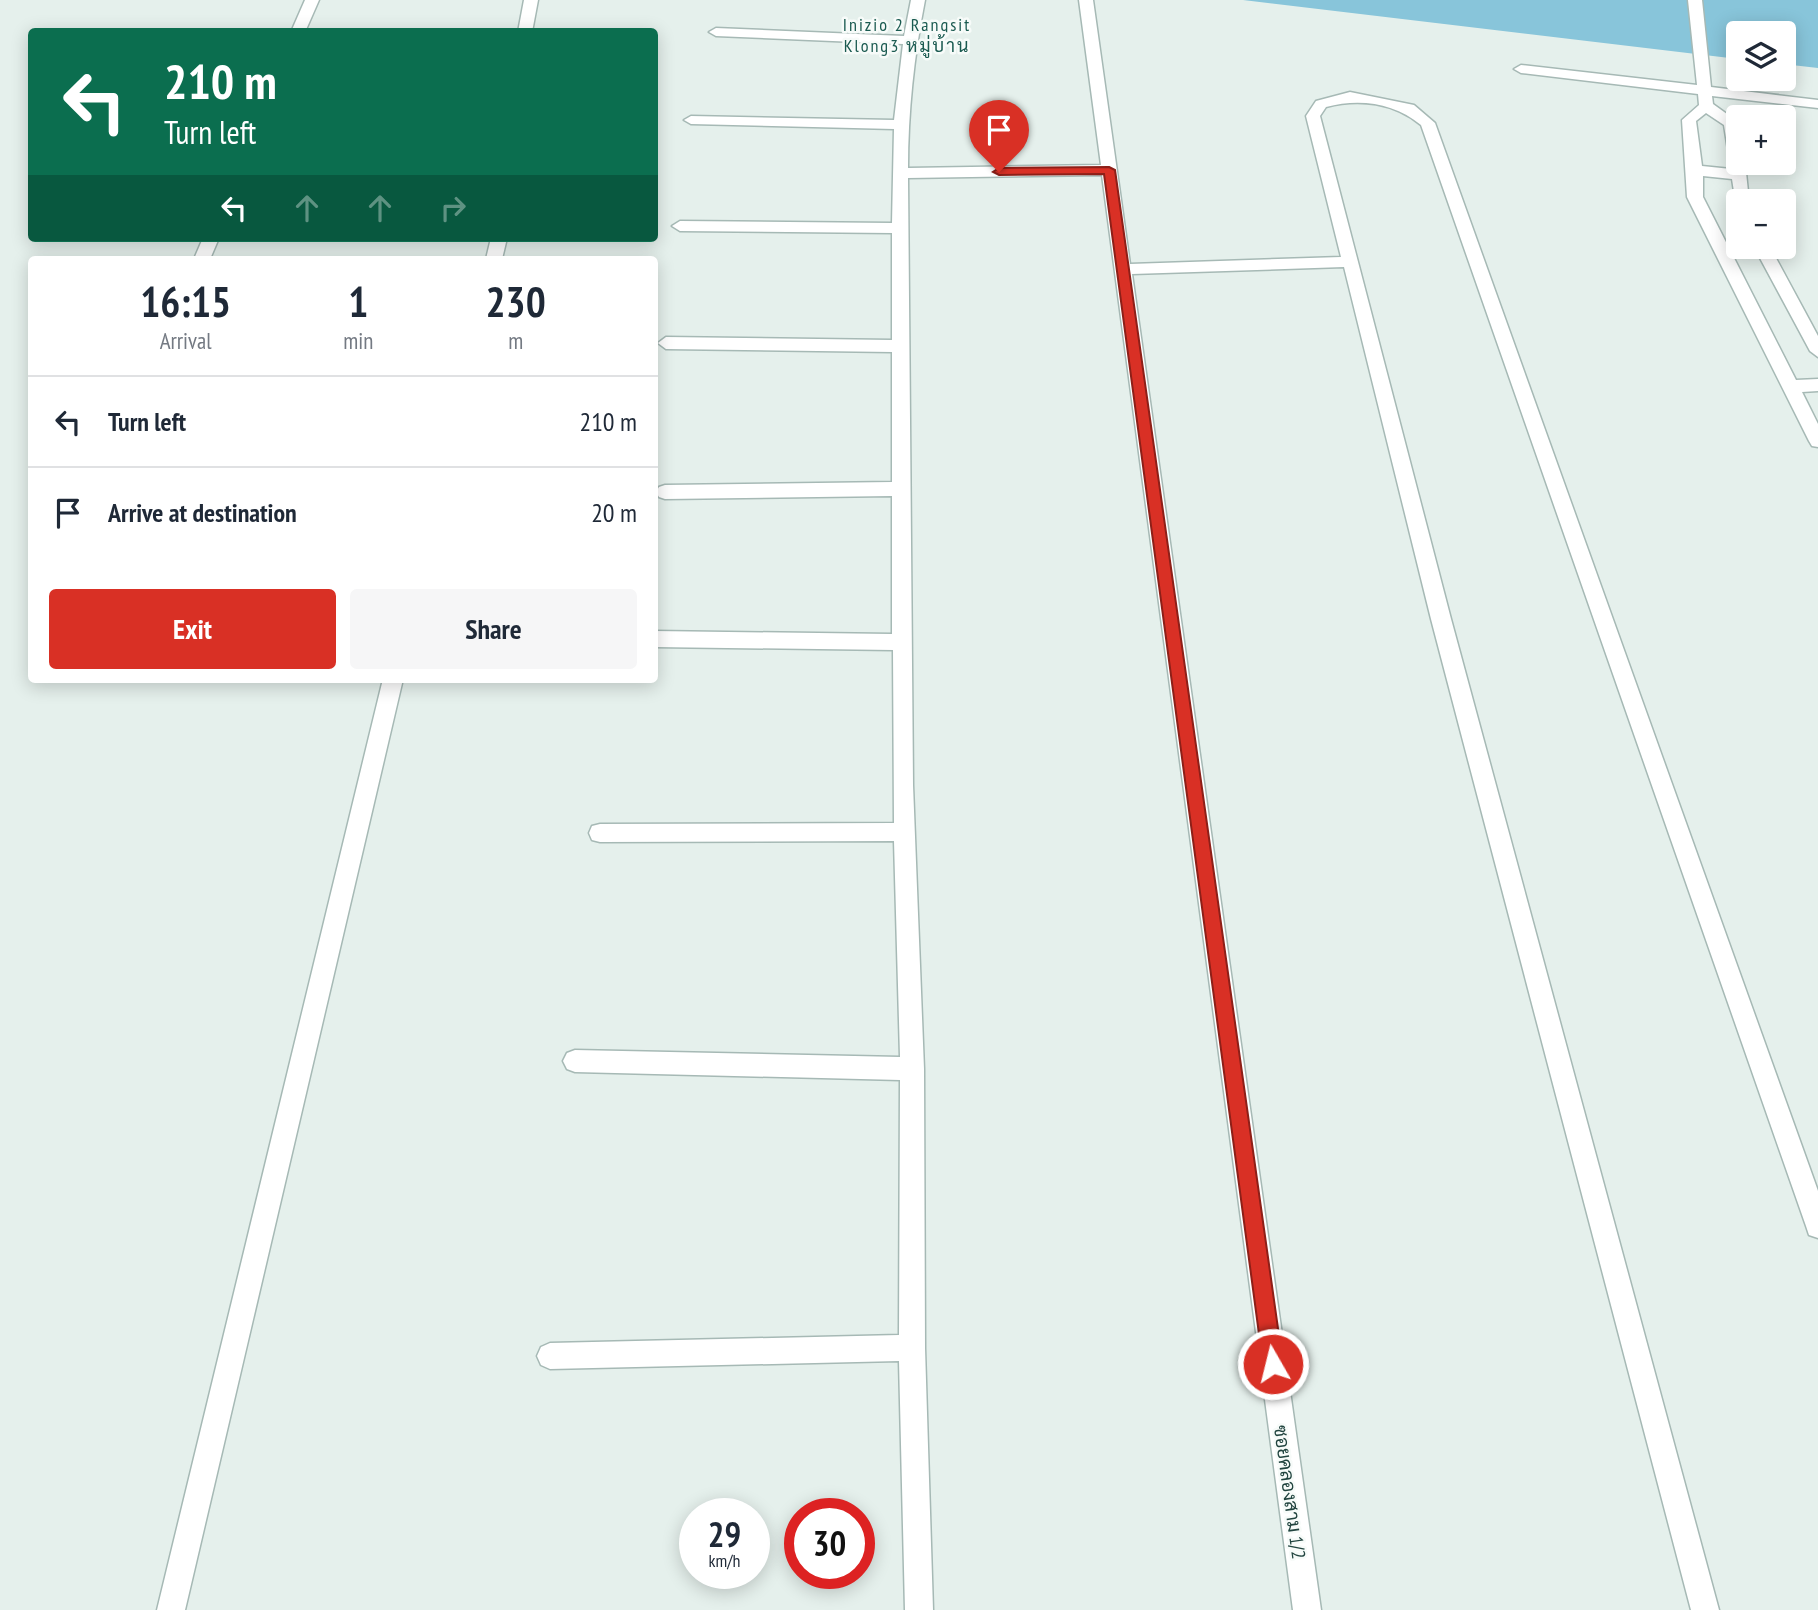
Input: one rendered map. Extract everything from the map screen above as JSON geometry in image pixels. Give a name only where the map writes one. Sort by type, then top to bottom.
[{"type":"street","points":[[300,28],[312,0]]},
{"type":"street","points":[[526,28],[531,0]]},
{"type":"street","points":[[918,0],[910,40],[901,125],[900,228],[902,642],[912,1069],[912,1348],[919,1610]]},
{"type":"street","name":"ซอยคลองสาม 1/2","points":[[1086,0],[1307,1610]]},
{"type":"street","points":[[1695,0],[1705,98],[1726,118]]},
{"type":"street","points":[[716,32],[910,40]]},
{"type":"street","points":[[1521,69],[1705,98],[1818,104]]},
{"type":"street","points":[[1705,1610],[1445,632],[1350,262],[1313,116],[1321,104],[1350,96],[1409,108],[1428,123],[1818,1226]]},
{"type":"street","points":[[1705,98],[1689,120],[1695,197],[1818,441]]},
{"type":"street","points":[[691,120],[901,125]]},
{"type":"street","points":[[1695,170],[1726,167]]},
{"type":"street","points":[[900,173],[1109,170]]},
{"type":"street","points":[[680,226],[900,228]]},
{"type":"street","points":[[1768,259],[1818,351]]},
{"type":"street","points":[[1123,269],[1350,262]]},
{"type":"street","points":[[666,344],[902,346]]},
{"type":"street","points":[[1791,386],[1818,386]]},
{"type":"street","points":[[665,492],[901,489]]},
{"type":"street","points":[[658,639],[902,642]]},
{"type":"street","points":[[171,1610],[392,683]]},
{"type":"street","points":[[600,833],[905,832]]},
{"type":"street","points":[[575,1061],[912,1069]]},
{"type":"street","points":[[550,1356],[912,1348]]},
{"type":"water","points":[[1243,0],[1818,0],[1818,68],[1796,65],[1796,21],[1726,21],[1726,58]]},
{"type":"district","name":"Inizio 2 Rangsit Klong3 หมู่บ้าน","points":[[907,34]]},
{"type":"route","points":[[999,172],[1109,170],[1273,1364]]}]
